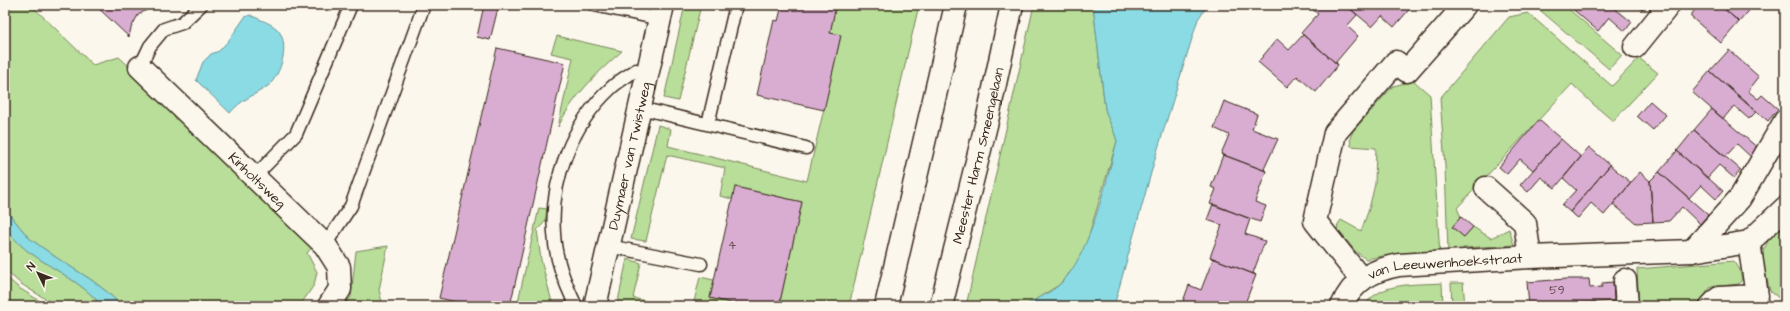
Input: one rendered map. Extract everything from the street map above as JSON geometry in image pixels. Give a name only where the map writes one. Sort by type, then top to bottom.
[{"type":"street","points":[[886,306],[956,5]]},
{"type":"street","name":"Meester Harm Smeengelaan","points":[[941,306],[987,121],[1012,5]]},
{"type":"street","name":"van Leeuwenhoekstraat","points":[[1361,279],[1314,221],[1335,134],[1396,62],[1407,71],[1465,5]]},
{"type":"street","points":[[1635,47],[1668,6],[1667,5]]},
{"type":"street","name":"Duymaer van Twistweg","points":[[595,306],[661,12]]},
{"type":"street","name":"Kinholtsweg","points":[[140,67],[325,245],[339,267],[340,289],[329,306]]},
{"type":"street","points":[[1692,251],[1740,198],[1785,120]]},
{"type":"street","name":"van Leeuwenhoekstraat","points":[[1486,188],[1525,223],[1530,257]]},
{"type":"street","points":[[1711,306],[1718,298],[1762,301],[1748,242],[1785,208]]},
{"type":"street","name":"van Leeuwenhoekstraat","points":[[1342,306],[1352,289],[1361,279],[1383,268],[1399,265],[1530,257],[1692,251],[1748,242]]},
{"type":"street","points":[[1625,280],[1627,306]]},
{"type":"lane","points":[[140,67],[150,46],[164,29],[182,23],[201,5]]},
{"type":"lane","points":[[255,176],[296,134],[350,5]]},
{"type":"lane","points":[[325,245],[351,206],[424,5]]},
{"type":"lane","points":[[594,5],[661,12]]},
{"type":"lane","points":[[708,124],[736,5]]},
{"type":"lane","points":[[576,306],[564,281],[554,234],[554,209],[562,164],[577,130],[593,106],[612,87],[636,70],[648,73]]},
{"type":"lane","points":[[640,108],[806,148]]},
{"type":"lane","points":[[608,246],[701,264]]},
{"type":"green space","points":[[5,5],[31,5],[93,65],[119,57],[173,107],[314,245],[307,253],[317,272],[314,285],[299,306],[122,306],[90,279],[29,238],[5,209]]},
{"type":"green space","points":[[685,5],[701,5],[678,101],[664,98]]},
{"type":"green space","points":[[836,5],[919,5],[849,306],[779,306],[802,202],[736,187],[732,199],[720,196],[725,168],[667,155],[646,241],[631,239],[658,125],[671,129],[668,146],[807,181],[841,36],[830,33]]},
{"type":"green space","points":[[1034,5],[1093,5],[1105,109],[1117,141],[1086,245],[1076,265],[1059,285],[1025,306],[966,306]]},
{"type":"green space","points":[[1534,5],[1564,5],[1622,55],[1609,69]]},
{"type":"green space","points":[[1528,13],[1612,86],[1639,58],[1658,73],[1613,121],[1572,84],[1457,208],[1461,217],[1452,227],[1464,237],[1473,227],[1491,238],[1509,229],[1514,245],[1463,248],[1463,252],[1448,252],[1445,166],[1440,98],[1509,17]]},
{"type":"green space","points":[[557,36],[622,51],[603,68],[578,95],[558,127],[573,58],[551,53]]},
{"type":"green space","points":[[1414,81],[1430,95],[1440,256],[1401,260],[1394,254],[1366,259],[1356,252],[1337,229],[1341,220],[1361,231],[1369,209],[1375,184],[1376,148],[1351,146],[1350,138],[1353,131],[1393,86]]},
{"type":"green space","points":[[539,208],[547,209],[545,222],[537,230],[541,260],[553,306],[517,306]]},
{"type":"green space","points":[[1785,222],[1785,303],[1770,291],[1763,265],[1763,251],[1768,241]]},
{"type":"green space","points":[[5,228],[24,248],[78,284],[102,306],[57,306],[21,284],[5,270]]},
{"type":"green space","points":[[388,246],[379,290],[383,306],[344,306],[351,297],[356,251]]},
{"type":"green space","points":[[627,259],[641,263],[633,298],[654,303],[654,306],[617,306]]},
{"type":"green space","points":[[1734,261],[1739,268],[1742,279],[1739,284],[1711,287],[1696,306],[1639,306],[1637,269]]},
{"type":"green space","points":[[5,276],[19,288],[48,306],[5,306]]},
{"type":"green space","points":[[700,277],[714,280],[710,298],[743,306],[693,306]]},
{"type":"green space","points":[[1442,283],[1443,306],[1364,306],[1371,298],[1389,288]]},
{"type":"green space","points":[[1451,283],[1463,283],[1465,306],[1452,306]]},
{"type":"water","points":[[1093,5],[1208,5],[1198,19],[1156,155],[1114,306],[1025,306],[1059,285],[1070,273],[1079,257],[1096,218],[1117,141],[1105,109]]},
{"type":"water","points":[[250,15],[277,29],[283,42],[283,59],[273,81],[268,86],[243,101],[230,113],[196,80],[203,62],[211,54],[219,51],[229,40],[245,17]]},
{"type":"water","points":[[5,209],[29,238],[90,279],[122,306],[102,306],[78,284],[24,248],[5,228]]},
{"type":"building","points":[[95,5],[155,5],[138,15],[131,28],[129,37]]},
{"type":"building","points":[[484,5],[498,8],[490,40],[477,37]]},
{"type":"building","points":[[782,5],[836,5],[830,33],[841,35],[824,110],[757,95],[774,20],[778,21]]},
{"type":"building","points":[[1307,5],[1346,5],[1357,15],[1347,26],[1358,36],[1336,62],[1338,65],[1301,33],[1318,14]]},
{"type":"building","points":[[1346,5],[1413,5],[1394,27],[1382,16],[1372,27]]},
{"type":"building","points":[[1568,5],[1610,5],[1632,22],[1625,31],[1609,17],[1598,31]]},
{"type":"building","points":[[1637,5],[1647,5],[1642,10]]},
{"type":"building","points":[[1699,5],[1720,5],[1739,22],[1721,43],[1690,16]]},
{"type":"building","points":[[1720,5],[1754,5],[1739,22]]},
{"type":"building","points":[[1301,33],[1338,65],[1316,92],[1297,76],[1287,87],[1258,62],[1277,39],[1289,50],[1303,35]]},
{"type":"building","points":[[497,48],[565,63],[510,306],[474,306],[439,298]]},
{"type":"building","points":[[1729,50],[1759,77],[1748,91],[1758,99],[1762,95],[1778,109],[1768,121],[1710,71]]},
{"type":"building","points":[[1710,71],[1756,112],[1749,119],[1734,106],[1723,119],[1692,92]]},
{"type":"building","points":[[1224,101],[1257,114],[1252,129],[1278,139],[1264,169],[1266,171],[1221,154],[1229,135],[1214,128]]},
{"type":"building","points":[[1650,101],[1666,115],[1653,130],[1637,116]]},
{"type":"building","points":[[1712,109],[1759,149],[1752,158],[1737,144],[1725,157],[1694,130]]},
{"type":"building","points":[[1539,120],[1561,139],[1533,170],[1520,159],[1507,174],[1499,167]]},
{"type":"building","points":[[1694,130],[1741,170],[1734,178],[1719,165],[1707,178],[1677,151]]},
{"type":"building","points":[[1561,139],[1581,157],[1555,188],[1541,177],[1528,192],[1520,185]]},
{"type":"building","points":[[1589,147],[1610,165],[1570,212],[1562,205],[1576,190],[1563,178]]},
{"type":"building","points":[[1677,151],[1723,191],[1716,199],[1701,185],[1689,198],[1659,172]]},
{"type":"building","points":[[1221,154],[1266,171],[1255,202],[1266,206],[1260,222],[1210,204],[1216,189],[1211,187],[1223,155]]},
{"type":"building","points":[[1610,165],[1631,183],[1604,215],[1591,203],[1578,218],[1570,212]]},
{"type":"building","points":[[1640,172],[1650,181],[1653,222],[1636,223],[1613,204]]},
{"type":"building","points":[[1659,172],[1708,215],[1700,224],[1682,207],[1669,221],[1653,222],[1650,181]]},
{"type":"building","points":[[735,187],[802,202],[779,306],[743,306],[710,298]]},
{"type":"building","points":[[1213,204],[1250,219],[1245,234],[1265,241],[1253,273],[1256,275],[1210,257],[1222,225],[1207,220]]},
{"type":"building","points":[[1461,217],[1473,227],[1464,237],[1452,227]]},
{"type":"building","points":[[1210,257],[1256,275],[1244,306],[1188,306],[1182,304],[1189,285],[1201,290],[1213,259]]},
{"type":"building","points":[[1589,279],[1590,288],[1602,287],[1602,283],[1613,282],[1614,301],[1529,306],[1527,282]]},
{"type":"building","points":[[1590,303],[1591,306],[1548,306],[1582,304]]}]
